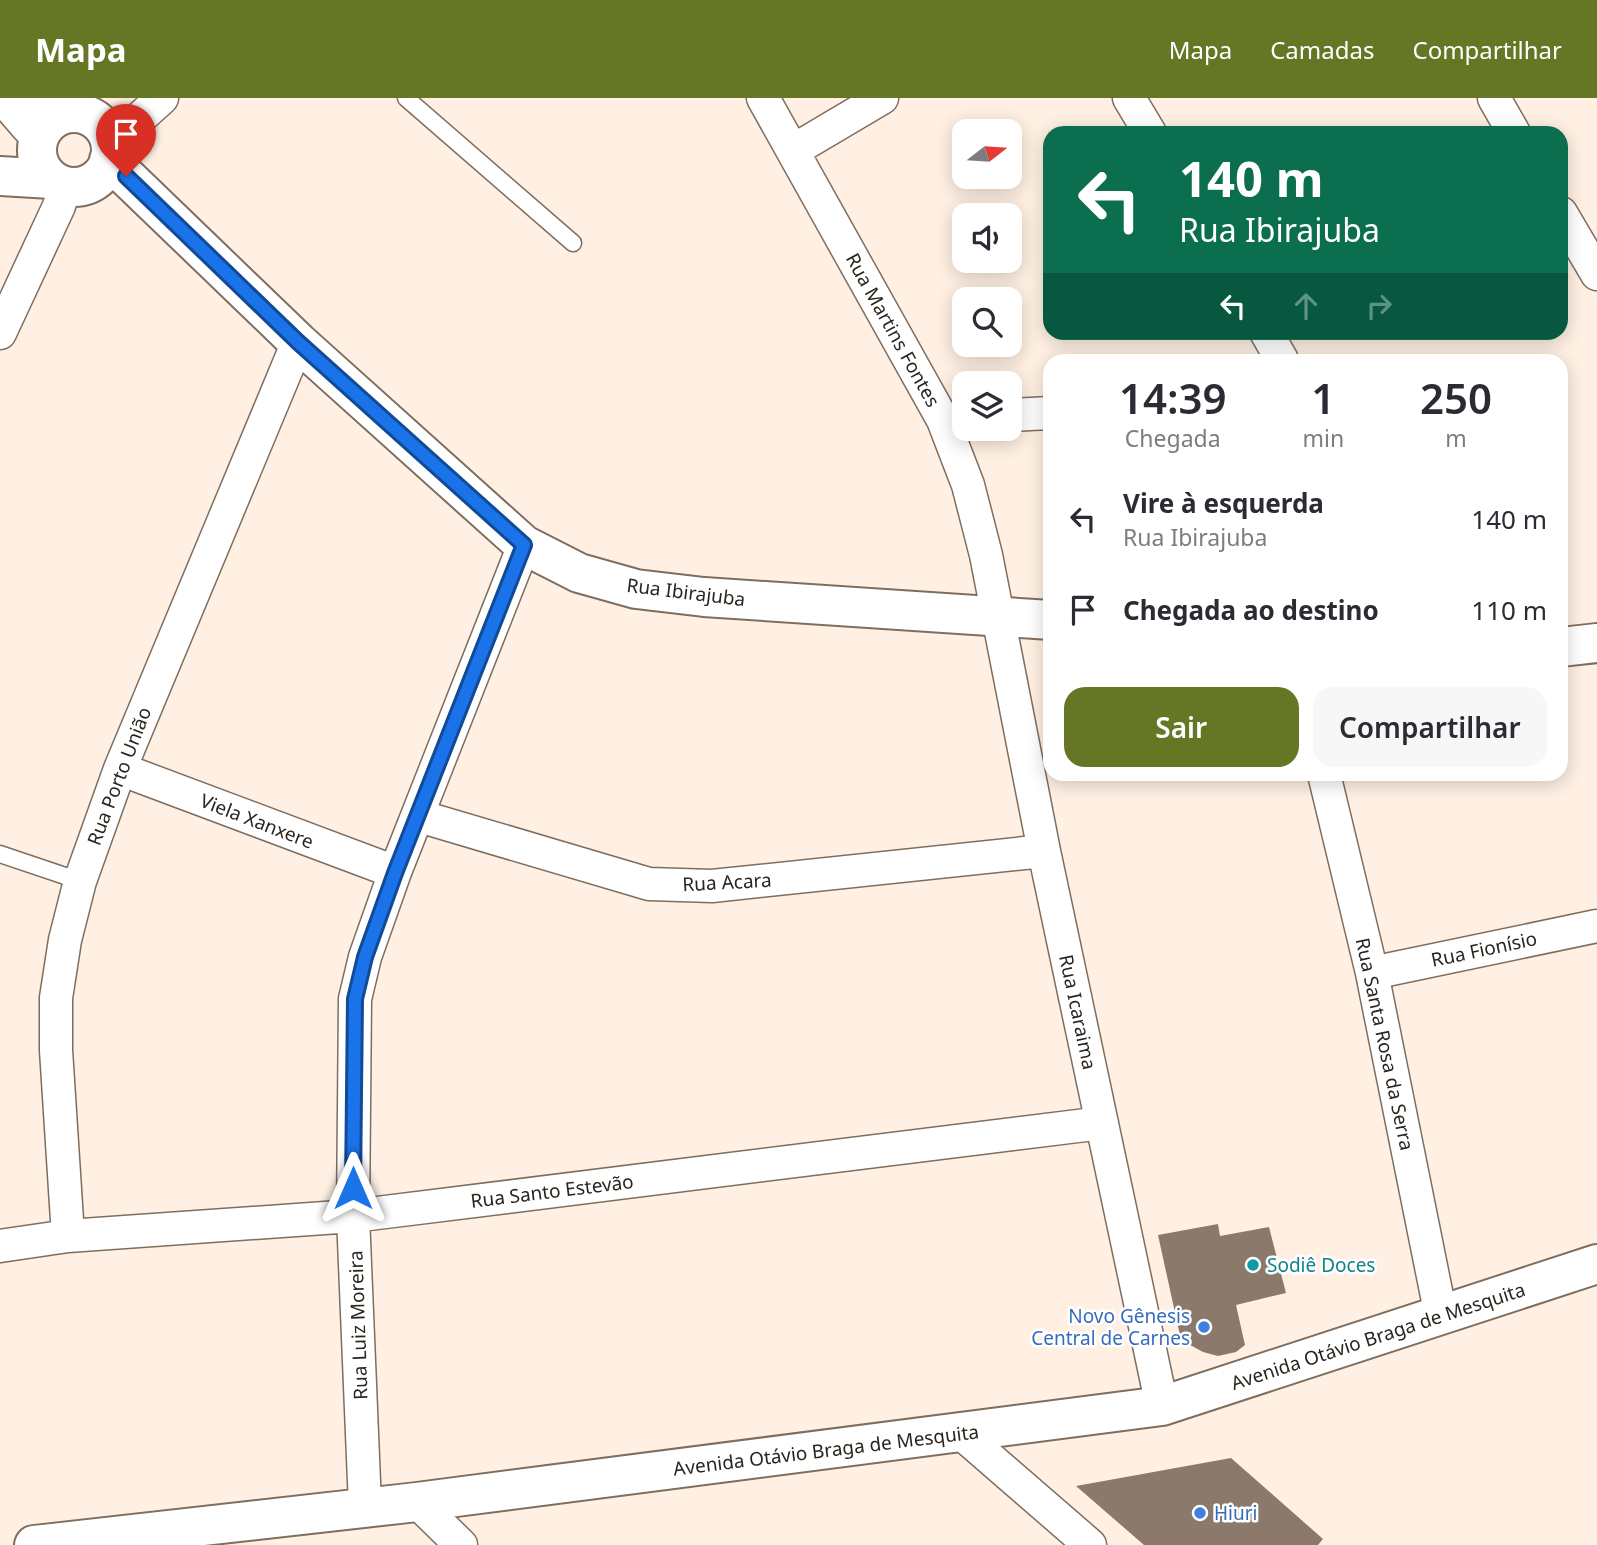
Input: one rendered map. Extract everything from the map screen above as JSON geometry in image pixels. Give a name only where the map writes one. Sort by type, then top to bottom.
[{"type":"main road","points":[[0,151],[20,142],[37,124],[47,124],[56,117],[78,113],[83,164]]},
{"type":"main road","points":[[37,124],[37,154],[42,167],[83,164]]},
{"type":"main road","points":[[0,176],[83,164]]},
{"type":"main road","name":"Rua Ibirajuba","points":[[83,164],[142,192],[298,342],[524,545],[579,573],[636,589],[704,597],[1043,620]]},
{"type":"main road","points":[[1568,646],[1597,643]]},
{"type":"main road","name":"Avenida Otávio Braga de Mesquita","points":[[34,1545],[417,1502],[962,1434],[1162,1406],[1597,1264]]},
{"type":"street","points":[[2,98],[28,128],[37,124]]},
{"type":"street","points":[[0,333],[83,164],[146,98]]},
{"type":"street","points":[[83,164],[162,98]]},
{"type":"street","name":"Rua Martins Fontes","points":[[763,98],[952,416]]},
{"type":"street","points":[[794,150],[882,98]]},
{"type":"street","points":[[1494,98],[1510,126]]},
{"type":"street","points":[[1568,225],[1597,274]]},
{"type":"street","name":"Rua Porto União","points":[[68,1236],[56,1050],[56,998],[65,940],[80,881],[120,769],[298,342]]},
{"type":"street","points":[[1022,414],[1043,413]]},
{"type":"street","name":"Rua Martins Fontes","points":[[959,441],[986,555],[997,617]]},
{"type":"street","name":"Rua Luiz Moreira","points":[[365,1506],[353,1216],[355,999],[365,957],[395,873],[524,545]]},
{"type":"street","name":"Rua Icaraima","points":[[997,617],[1162,1406]]},
{"type":"street","name":"Viela Xanxere","points":[[120,769],[395,873]]},
{"type":"street","name":"Rua Santa Rosa da Serra","points":[[1326,781],[1372,973],[1441,1316]]},
{"type":"street","name":"Rua Acara","points":[[419,816],[649,884],[712,886],[1044,850]]},
{"type":"street","name":"Rua Fionísio","points":[[1372,973],[1597,926]]},
{"type":"street","name":"Rua Santo Estevão","points":[[0,1246],[68,1236],[353,1216],[1102,1123]]},
{"type":"street","points":[[962,1434],[1090,1545]]},
{"type":"street","points":[[417,1502],[461,1545]]},
{"type":"lane","points":[[406,98],[573,243]]},
{"type":"lane","points":[[0,854],[80,881]]},
{"type":"building","points":[[1218,1224],[1220,1236],[1269,1227],[1286,1293],[1236,1305],[1245,1345],[1236,1352],[1218,1356],[1203,1352],[1181,1340],[1158,1235]]},
{"type":"building","name":"Hiuri","points":[[1231,1458],[1323,1539],[1318,1545],[1144,1545],[1076,1486]]},
{"type":"place","name":"Sodiê Doces","points":[[1253,1265]]},
{"type":"place","name":"Novo Gênesis Central de Carnes","points":[[1204,1327]]},
{"type":"place","name":"Hiuri","points":[[1200,1513]]},
{"type":"route","points":[[126,176],[298,342],[524,545],[395,873],[365,957],[355,999],[353,1188]]}]
